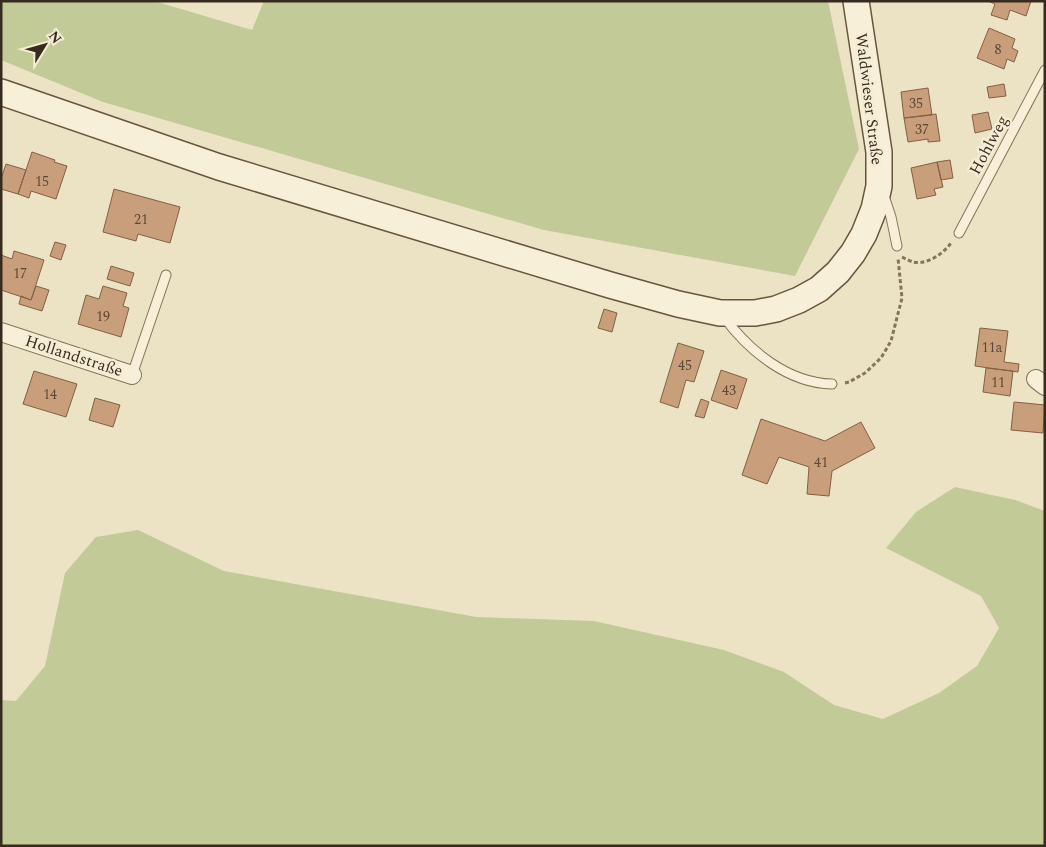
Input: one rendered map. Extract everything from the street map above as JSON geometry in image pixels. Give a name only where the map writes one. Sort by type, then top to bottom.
[{"type":"main road","name":"Waldwieser Straße","points":[[1,92],[219,167],[610,285],[678,304],[720,313],[755,313],[776,310],[819,289],[838,272],[860,240],[874,210],[879,186],[879,152],[856,1]]},
{"type":"street","name":"Hollandstraße","points":[[1,332],[132,375]]},
{"type":"lane","name":"Hohlweg","points":[[959,233],[1045,70]]},
{"type":"lane","points":[[879,186],[892,217],[898,251]]},
{"type":"lane","name":"Hollandstraße","points":[[132,375],[166,275]]},
{"type":"lane","points":[[720,313],[737,335],[756,353],[808,382],[832,384]]},
{"type":"path","points":[[898,251],[915,263],[931,260],[945,251],[959,233]]},
{"type":"path","points":[[832,384],[849,382],[865,374],[881,358],[891,341],[902,298],[898,251]]},
{"type":"green space","points":[[1,1],[154,1],[252,30],[264,1],[828,1],[859,149],[795,276],[544,230],[103,102],[1,60]]},
{"type":"green space","points":[[955,487],[1015,500],[1045,511],[1045,846],[1,846],[1,700],[16,701],[45,666],[65,573],[96,537],[138,530],[224,571],[476,617],[594,621],[724,650],[784,672],[834,705],[883,719],[939,693],[977,666],[999,628],[981,596],[886,548],[916,512]]},
{"type":"building","points":[[988,1],[1031,1],[1026,16],[1010,10],[1007,20],[991,15],[995,4]]},
{"type":"building","points":[[989,28],[1015,39],[1012,48],[1018,51],[1014,62],[1007,59],[1004,69],[977,58]]},
{"type":"building","points":[[1004,84],[1006,96],[989,98],[987,87]]},
{"type":"building","points":[[928,88],[932,115],[904,118],[901,92]]},
{"type":"building","points":[[988,112],[992,129],[975,133],[972,115]]},
{"type":"building","points":[[936,114],[940,141],[928,142],[928,139],[908,142],[904,118]]},
{"type":"building","points":[[32,152],[67,166],[56,199],[31,191],[29,198],[18,194]]},
{"type":"building","points":[[950,160],[953,178],[941,180],[937,162]]},
{"type":"building","points":[[937,162],[943,187],[934,189],[936,195],[917,199],[911,168]]},
{"type":"building","points":[[6,164],[26,170],[18,194],[1,189],[1,179]]},
{"type":"building","points":[[114,189],[180,207],[170,243],[138,234],[136,241],[103,232]]},
{"type":"building","points":[[55,242],[66,245],[61,260],[50,256]]},
{"type":"building","points":[[14,251],[44,260],[31,300],[1,290],[1,255],[12,259]]},
{"type":"building","points":[[111,266],[134,273],[130,286],[107,279]]},
{"type":"building","points":[[36,286],[49,290],[42,311],[19,304],[21,296],[31,300]]},
{"type":"building","points":[[103,286],[127,293],[123,306],[129,308],[121,337],[78,324],[86,295],[99,299]]},
{"type":"building","points":[[604,309],[617,313],[612,332],[598,328]]},
{"type":"building","points":[[980,328],[1008,331],[1004,362],[1019,364],[1018,372],[975,366]]},
{"type":"building","points":[[678,343],[704,351],[694,382],[686,380],[678,408],[660,402]]},
{"type":"building","points":[[986,368],[1013,371],[1010,396],[983,392]]},
{"type":"building","points":[[721,370],[747,379],[737,409],[711,400]]},
{"type":"building","points":[[34,371],[77,384],[66,417],[23,404]]},
{"type":"building","points":[[95,398],[120,405],[113,427],[89,420]]},
{"type":"building","points":[[701,399],[709,402],[704,418],[695,416]]},
{"type":"building","points":[[1014,402],[1045,405],[1043,433],[1011,430]]},
{"type":"building","points":[[761,419],[825,441],[861,422],[875,448],[832,471],[829,496],[807,494],[809,467],[779,457],[767,484],[742,475]]}]
